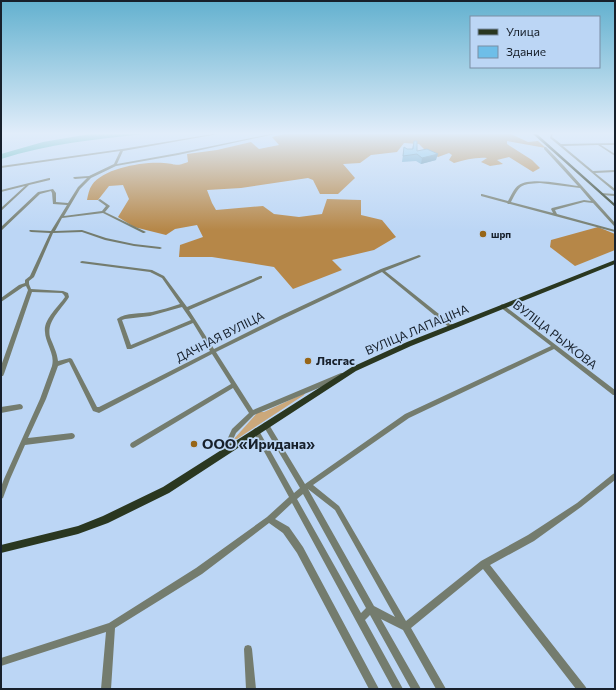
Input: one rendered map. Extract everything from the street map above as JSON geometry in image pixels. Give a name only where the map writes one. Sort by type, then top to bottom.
[{"type":"main road","points":[[572,166],[615,206]]},
{"type":"main road","name":"ВУЛІЦА ЛАПАЦІНА","points":[[1,549],[78,530],[106,520],[166,490],[346,373],[380,356],[615,262]]},
{"type":"street","points":[[1,300],[21,286],[27,284],[27,281],[32,277],[52,232],[79,188],[90,177],[111,166]]},
{"type":"street","points":[[564,166],[580,187],[615,225]]},
{"type":"street","points":[[587,166],[615,190]]},
{"type":"street","points":[[594,172],[615,171]]},
{"type":"street","points":[[75,178],[90,177]]},
{"type":"street","points":[[1,191],[49,179]]},
{"type":"street","points":[[509,203],[517,189],[525,184],[543,183],[580,187]]},
{"type":"street","points":[[1,210],[29,185]]},
{"type":"street","points":[[1,229],[39,193],[44,191],[49,190],[54,193],[54,202],[68,204]]},
{"type":"street","points":[[602,194],[615,195]]},
{"type":"street","points":[[482,195],[615,231]]},
{"type":"street","points":[[100,200],[108,206],[103,212]]},
{"type":"street","points":[[555,214],[553,209],[584,201],[594,202]]},
{"type":"street","points":[[62,217],[103,212],[144,232]]},
{"type":"street","points":[[31,231],[82,231],[105,239],[134,245],[160,248]]},
{"type":"street","name":"ДАЧНАЯ ВУЛІЦА","points":[[56,364],[70,360],[96,409],[99,410],[213,351],[382,270],[399,264],[404,264],[419,256]]},
{"type":"street","points":[[82,262],[151,271],[163,277],[213,351],[252,413]]},
{"type":"street","points":[[382,270],[452,327]]},
{"type":"street","points":[[193,321],[129,348],[119,319],[184,307],[261,277]]},
{"type":"street","points":[[1,374],[30,290],[27,284]]},
{"type":"street","points":[[1,496],[9,473],[56,364],[47,328],[67,295],[63,292],[30,290]]},
{"type":"street","name":"ВУЛІЦА РЫЖОВА","points":[[502,306],[615,393]]},
{"type":"street","points":[[1,662],[111,626],[199,571],[269,519],[294,499],[306,487],[407,416],[554,347]]},
{"type":"street","points":[[224,452],[234,431],[252,413],[346,373]]},
{"type":"street","points":[[133,445],[234,385]]},
{"type":"street","points":[[1,410],[20,407]]},
{"type":"street","points":[[266,425],[306,487],[371,609],[416,689]]},
{"type":"street","points":[[256,431],[398,689]]},
{"type":"street","points":[[23,442],[72,436]]},
{"type":"street","points":[[405,628],[484,564],[531,538],[555,522],[615,476]]},
{"type":"street","points":[[306,487],[337,508],[441,689]]},
{"type":"street","points":[[269,519],[286,530],[300,550],[374,689]]},
{"type":"street","points":[[484,564],[582,689]]},
{"type":"street","points":[[360,619],[371,609]]},
{"type":"street","points":[[371,609],[405,628]]},
{"type":"street","points":[[106,689],[111,626]]},
{"type":"street","points":[[248,649],[251,689]]},
{"type":"shaded area","points":[[345,166],[355,178],[338,194],[320,194],[313,180],[308,178],[241,188],[207,190],[216,210],[263,206],[274,214],[299,217],[322,214],[327,199],[361,200],[361,215],[382,220],[396,237],[374,250],[332,260],[342,270],[293,289],[274,267],[212,257],[179,257],[180,245],[203,237],[197,225],[175,229],[166,235],[134,227],[118,217],[129,199],[123,185],[109,186],[98,200],[87,200],[89,190],[97,179],[105,174],[125,167]]},
{"type":"shaded area","points":[[524,166],[538,166],[540,168],[533,172]]},
{"type":"shaded area","points":[[598,227],[615,234],[615,250],[575,266],[550,247],[551,240]]},
{"type":"shaded area","points":[[305,393],[237,439],[233,440],[258,412],[264,412]]},
{"type":"place","name":"шрп","points":[[483,234]]},
{"type":"place","name":"Лясгас","points":[[308,361]]},
{"type":"place","name":"ООО «Иридана»","points":[[194,444]]}]
